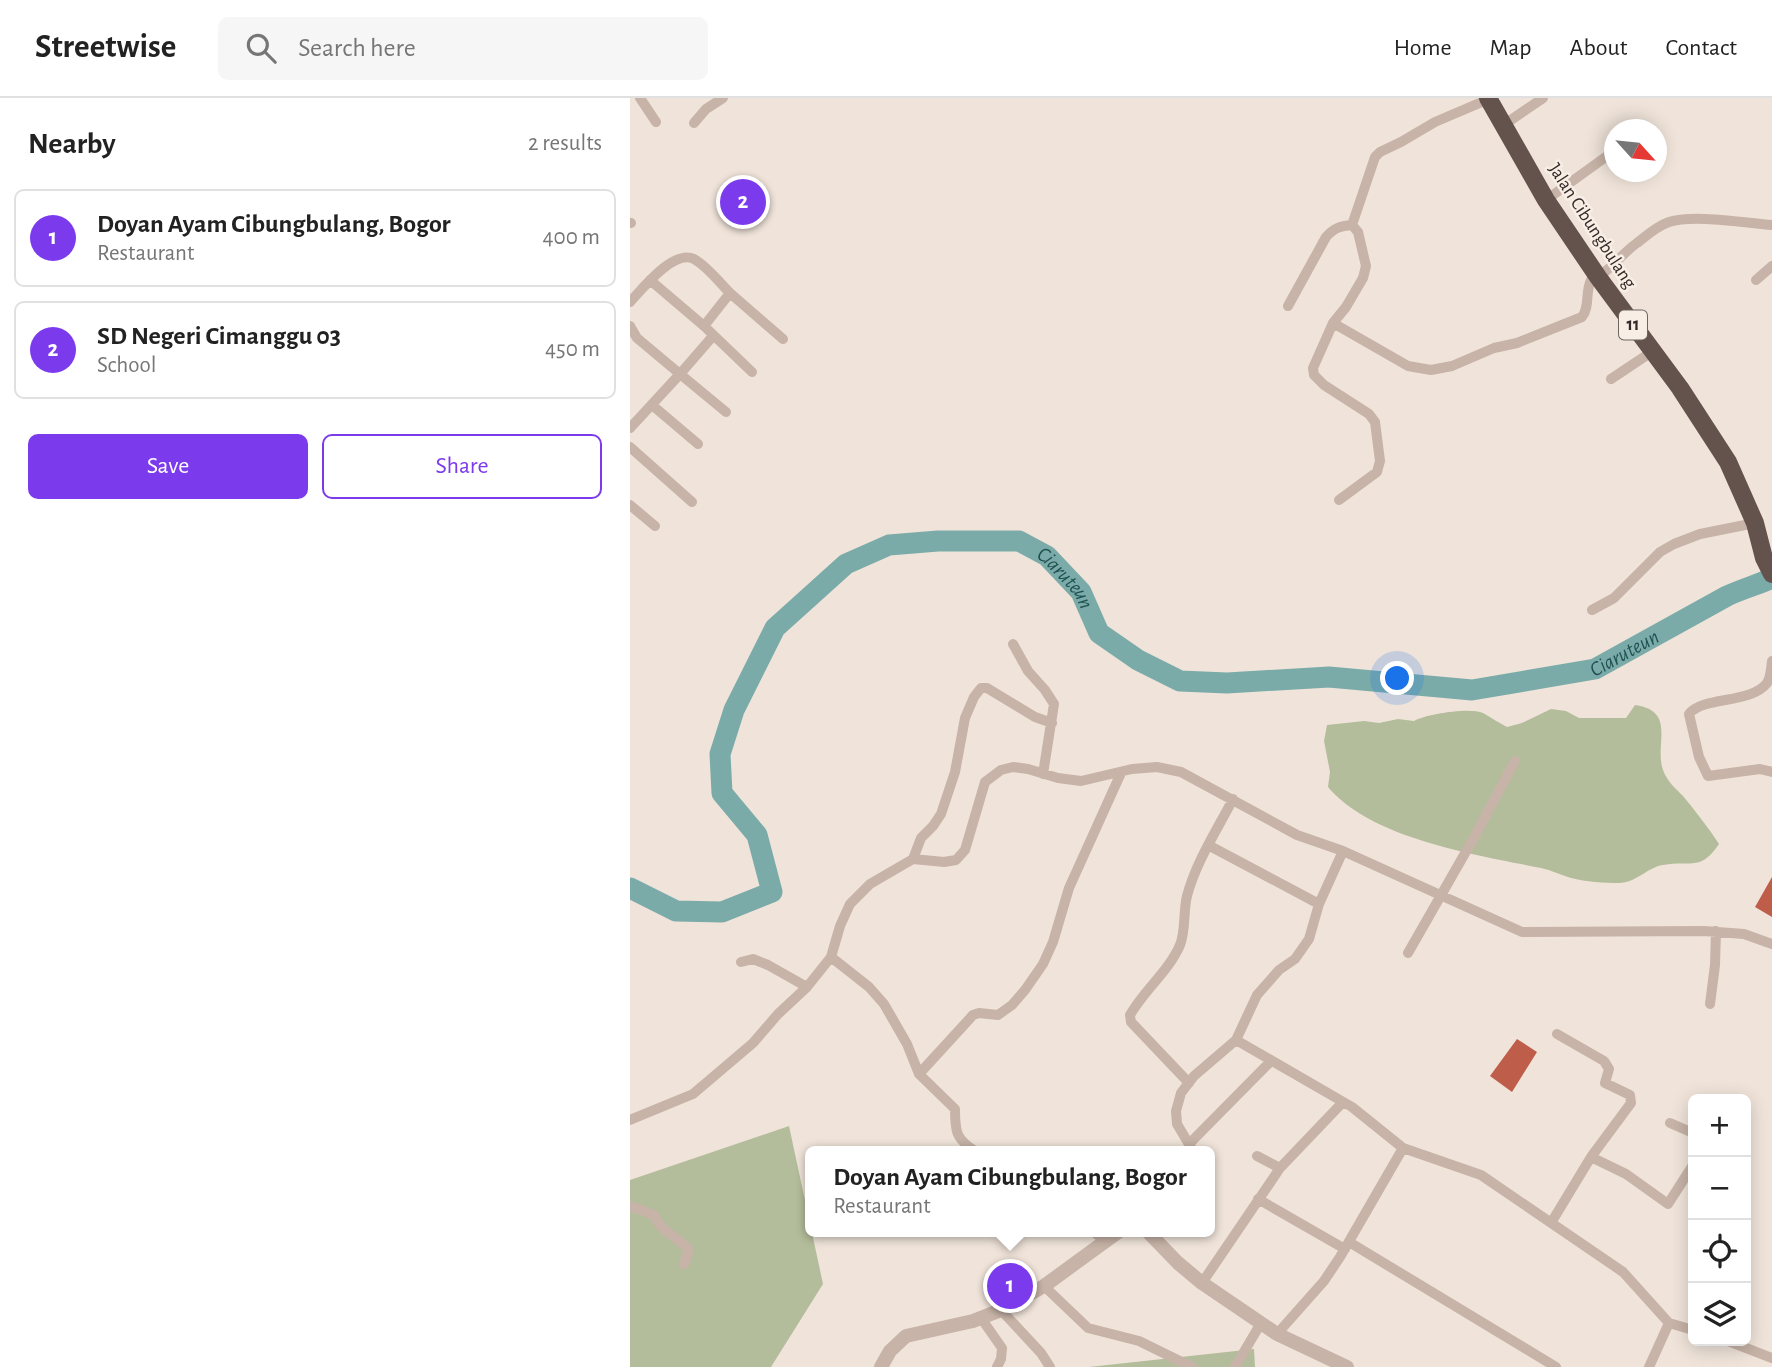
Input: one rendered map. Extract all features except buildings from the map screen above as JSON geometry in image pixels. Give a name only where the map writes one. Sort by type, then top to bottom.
[{"type":"highway","name":"Jalan Cibungbulang","points":[[1488,98],[1546,200],[1598,277],[1680,388],[1728,462],[1755,523],[1768,566]]},
{"type":"street","points":[[640,98],[656,122]]},
{"type":"street","points":[[694,123],[706,109],[723,98]]},
{"type":"street","points":[[1352,225],[1380,152],[1435,122],[1488,98]]},
{"type":"street","points":[[1505,124],[1543,98]]},
{"type":"street","points":[[1546,200],[1604,158]]},
{"type":"street","points":[[1333,323],[1408,366],[1431,370],[1452,366],[1582,317],[1586,312],[1588,285],[1591,280],[1650,232],[1669,222],[1695,220],[1772,225]]},
{"type":"street","points":[[1288,306],[1326,237],[1332,230],[1352,225]]},
{"type":"street","points":[[1339,500],[1377,472],[1380,461],[1375,422],[1369,414],[1324,385],[1314,375],[1313,368],[1333,323],[1363,278],[1366,266],[1357,232],[1352,225]]},
{"type":"street","points":[[630,302],[650,280],[678,258],[685,256],[699,262],[783,339]]},
{"type":"street","points":[[1756,280],[1772,266]]},
{"type":"street","points":[[650,280],[752,372]]},
{"type":"street","points":[[704,326],[730,293]]},
{"type":"street","points":[[630,326],[633,342],[680,374],[726,412]]},
{"type":"street","points":[[630,428],[713,336]]},
{"type":"street","points":[[1611,379],[1653,351]]},
{"type":"street","points":[[652,405],[698,444]]},
{"type":"street","points":[[630,447],[692,502]]},
{"type":"street","points":[[630,505],[655,526]]},
{"type":"street","points":[[1592,610],[1615,598],[1660,552],[1674,544],[1700,534],[1755,523]]},
{"type":"street","points":[[1013,644],[1028,671],[1054,704],[1043,774]]},
{"type":"street","points":[[1772,660],[1766,685],[1737,698],[1696,708],[1689,714],[1699,757],[1708,776],[1760,769],[1772,772]]},
{"type":"street","points":[[913,859],[921,838],[941,814],[955,772],[965,718],[981,688],[987,688],[1035,717],[1052,723]]},
{"type":"street","points":[[1408,953],[1442,897],[1515,761]]},
{"type":"street","points":[[630,1120],[693,1094],[753,1043],[778,1014],[807,987],[831,957],[850,904],[870,884],[913,859],[944,862],[956,860],[962,855],[985,782],[992,775],[1013,767],[1081,781],[1157,767],[1181,772],[1297,835],[1343,851],[1522,932],[1716,932],[1744,934],[1772,944]]},
{"type":"street","points":[[919,1074],[973,1015],[998,1015],[1012,1005],[1043,964],[1053,942],[1069,888],[1121,773]]},
{"type":"street","points":[[1189,1083],[1132,1022],[1130,1015],[1181,943],[1187,897],[1208,845],[1233,799]]},
{"type":"street","points":[[1208,845],[1320,904]]},
{"type":"street","points":[[1190,1146],[1178,1124],[1176,1111],[1181,1093],[1194,1076],[1236,1040],[1257,995],[1279,970],[1295,959],[1309,939],[1320,904],[1343,851]]},
{"type":"street","points":[[1710,1004],[1716,932]]},
{"type":"street","points":[[831,957],[869,987],[884,1004],[907,1044],[919,1074],[955,1109],[956,1132],[961,1143],[966,1146]]},
{"type":"street","points":[[741,962],[753,959],[807,987]]},
{"type":"street","points":[[1551,1223],[1591,1157],[1631,1103],[1630,1095],[1605,1083],[1609,1069],[1604,1061],[1558,1034]]},
{"type":"street","points":[[1236,1040],[1343,1102],[1402,1148],[1481,1175],[1623,1272],[1669,1323],[1688,1329]]},
{"type":"street","points":[[1192,1146],[1271,1061]]},
{"type":"street","points":[[1202,1283],[1280,1168],[1343,1102]]},
{"type":"street","points":[[1670,1123],[1688,1131]]},
{"type":"street","points":[[1276,1334],[1324,1281],[1347,1246],[1402,1148]]},
{"type":"street","points":[[1257,1156],[1280,1168]]},
{"type":"street","points":[[1591,1157],[1626,1174],[1668,1204],[1688,1173]]},
{"type":"street","points":[[1258,1199],[1347,1246],[1556,1367]]},
{"type":"street","points":[[630,1206],[654,1215],[659,1227],[682,1242],[689,1250],[684,1264]]},
{"type":"street","points":[[1100,1237],[1106,1242]]},
{"type":"street","points":[[881,1367],[890,1351],[906,1336],[981,1318],[1001,1310],[1044,1286],[1112,1237]]},
{"type":"street","points":[[1153,1237],[1202,1283],[1276,1334],[1347,1367]]},
{"type":"street","points":[[1044,1286],[1088,1328],[1139,1341],[1192,1367]]},
{"type":"street","points":[[1001,1310],[1051,1367]]},
{"type":"street","points":[[981,1318],[1002,1348],[997,1367]]},
{"type":"street","points":[[1235,1367],[1261,1323]]},
{"type":"street","points":[[1649,1367],[1669,1323]]},
{"type":"street","points":[[1741,1346],[1772,1358]]},
{"type":"green space","points":[[1635,705],[1648,708],[1656,714],[1660,721],[1663,770],[1719,844],[1700,862],[1658,866],[1636,878],[1619,883],[1577,879],[1545,869],[1457,850],[1398,832],[1347,805],[1328,787],[1330,772],[1324,741],[1327,725],[1364,721],[1379,723],[1398,719],[1414,721],[1438,714],[1477,711],[1507,727],[1551,709],[1566,711],[1579,718],[1626,718]]},
{"type":"green space","points":[[789,1126],[805,1200],[805,1237],[813,1237],[823,1284],[771,1367],[630,1367],[630,1180]]},
{"type":"green space","points":[[1254,1349],[1255,1367],[1089,1367]]},
{"type":"waterway","name":"Ciaruteun","points":[[630,888],[676,911],[722,912],[772,892],[757,835],[722,793],[720,754],[734,710],[775,628],[846,564],[889,545],[938,541],[1019,541],[1047,556],[1081,592],[1099,633],[1138,660],[1180,681],[1227,683],[1329,677],[1472,690],[1595,669],[1727,596],[1772,578]]},
{"type":"place","name":"SD Negeri Cimanggu 03","points":[[743,202]]},
{"type":"place","name":"Doyan Ayam Cibungbulang, Bogor","points":[[1010,1286]]}]
